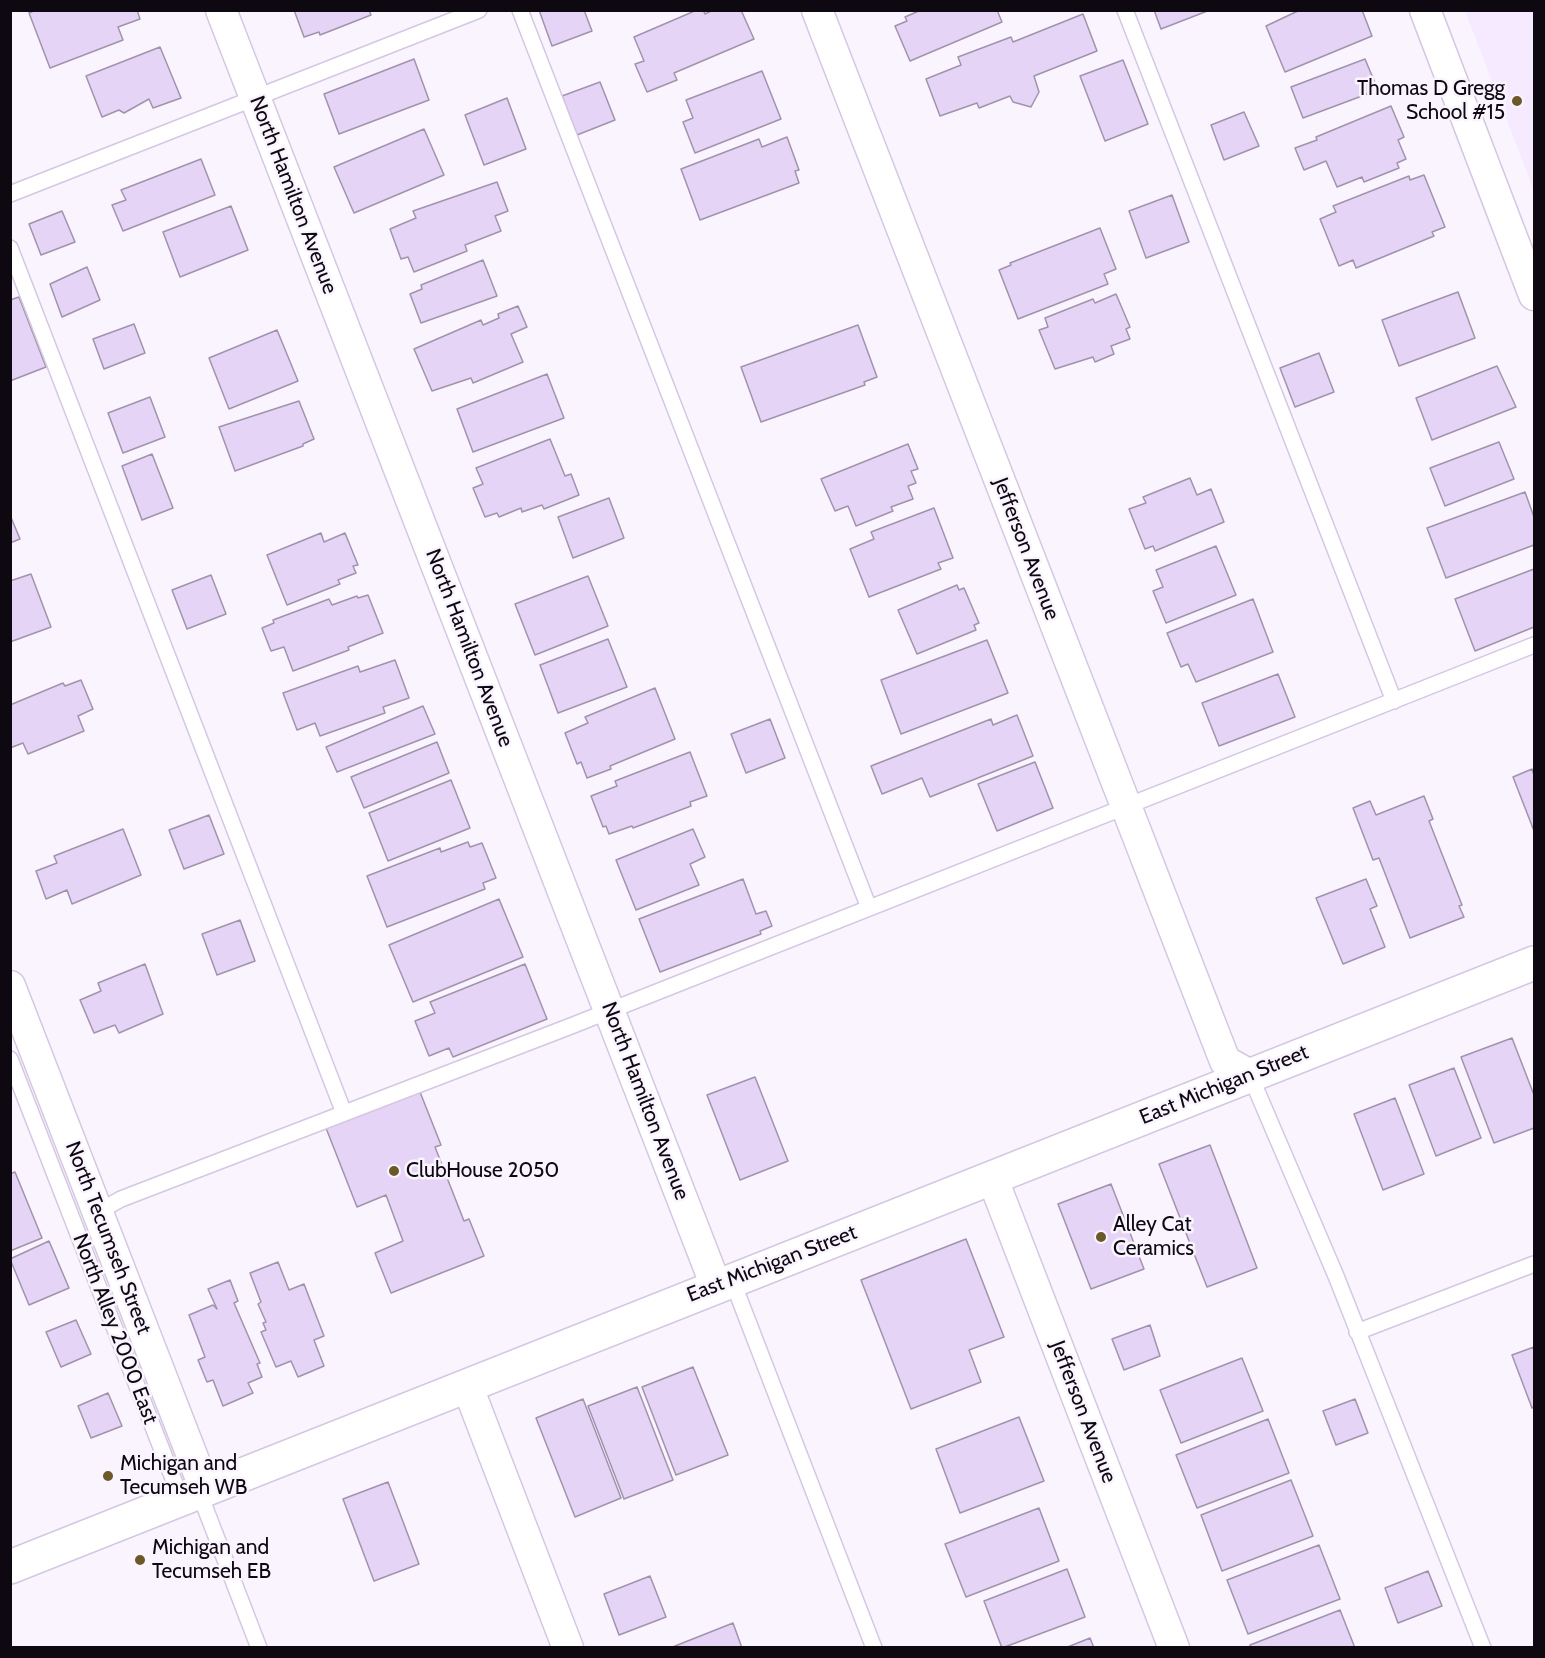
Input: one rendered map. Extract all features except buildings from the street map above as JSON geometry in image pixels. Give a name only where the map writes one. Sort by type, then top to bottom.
[{"type":"main road","name":"East Michigan Street","points":[[10,1567],[1534,963]]},
{"type":"street","name":"North Hamilton Avenue","points":[[221,10],[609,1010],[724,1283]]},
{"type":"street","name":"Jefferson Avenue","points":[[817,10],[1225,1061],[1250,1075]]},
{"type":"street","points":[[1425,10],[1534,295]]},
{"type":"street","name":"North Tecumseh Street","points":[[10,986],[98,1212],[195,1493]]},
{"type":"street","name":"Jefferson Avenue","points":[[992,1177],[1174,1647]]},
{"type":"street","points":[[467,1385],[568,1647]]},
{"type":"lane","points":[[10,194],[479,10]]},
{"type":"lane","points":[[520,10],[869,908]]},
{"type":"lane","points":[[1125,10],[1394,701]]},
{"type":"lane","points":[[10,248],[344,1113]]},
{"type":"lane","points":[[98,1212],[121,1199],[609,1010],[1534,645]]},
{"type":"lane","name":"North Alley 2000 East","points":[[10,1059],[259,1647]]},
{"type":"lane","points":[[1250,1075],[1484,1647]]},
{"type":"lane","points":[[1357,1332],[1534,1264]]},
{"type":"lane","points":[[724,1283],[874,1647]]},
{"type":"shaded area","name":"Thomas D Gregg School #15","points":[[1465,11],[1534,11],[1534,191]]},
{"type":"place","name":"Thomas D Gregg School #15","points":[[1517,101]]},
{"type":"place","name":"ClubHouse 2050","points":[[394,1171]]},
{"type":"place","name":"Alley Cat Ceramics","points":[[1101,1237]]},
{"type":"place","name":"Michigan and Tecumseh WB","points":[[108,1476]]},
{"type":"place","name":"Michigan and Tecumseh EB","points":[[140,1560]]}]
